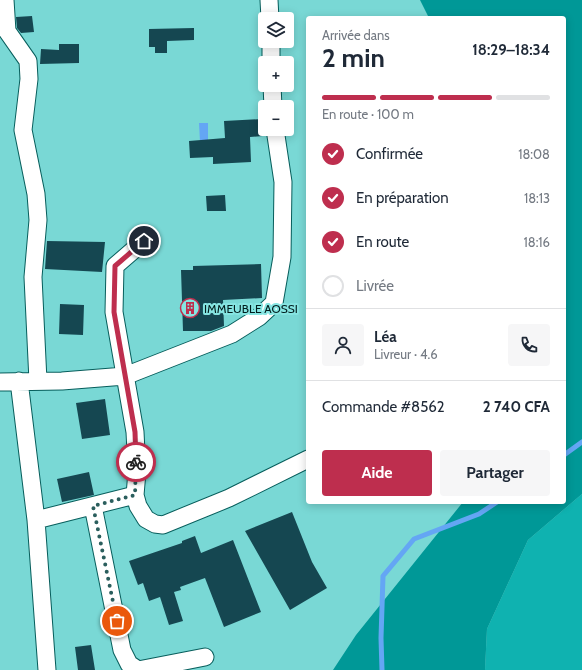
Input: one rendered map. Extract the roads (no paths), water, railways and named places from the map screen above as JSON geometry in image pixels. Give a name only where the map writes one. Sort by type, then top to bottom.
[{"type":"street","points":[[5,0],[7,31],[28,61],[29,79],[24,130],[36,194],[38,220],[33,276],[38,381]]},
{"type":"street","points":[[269,0],[270,12]]},
{"type":"street","points":[[0,382],[62,381],[125,376],[232,334],[274,304],[282,257],[283,182],[276,136]]},
{"type":"street","points":[[144,241],[115,266],[114,312],[135,432],[137,472],[135,495],[138,506],[146,519],[155,524],[163,525],[229,498],[306,459]]},
{"type":"street","points":[[19,381],[36,520],[47,670]]},
{"type":"street","points":[[36,520],[135,495]]},
{"type":"street","points":[[93,506],[122,650],[129,664],[138,670],[205,657]]},
{"type":"waterway","points":[[566,454],[582,442]]},
{"type":"waterway","points":[[382,670],[381,638],[383,576],[414,539],[479,514],[494,504]]},
{"type":"place","name":"IMMEUBLE AOSSI","points":[[190,308]]}]
